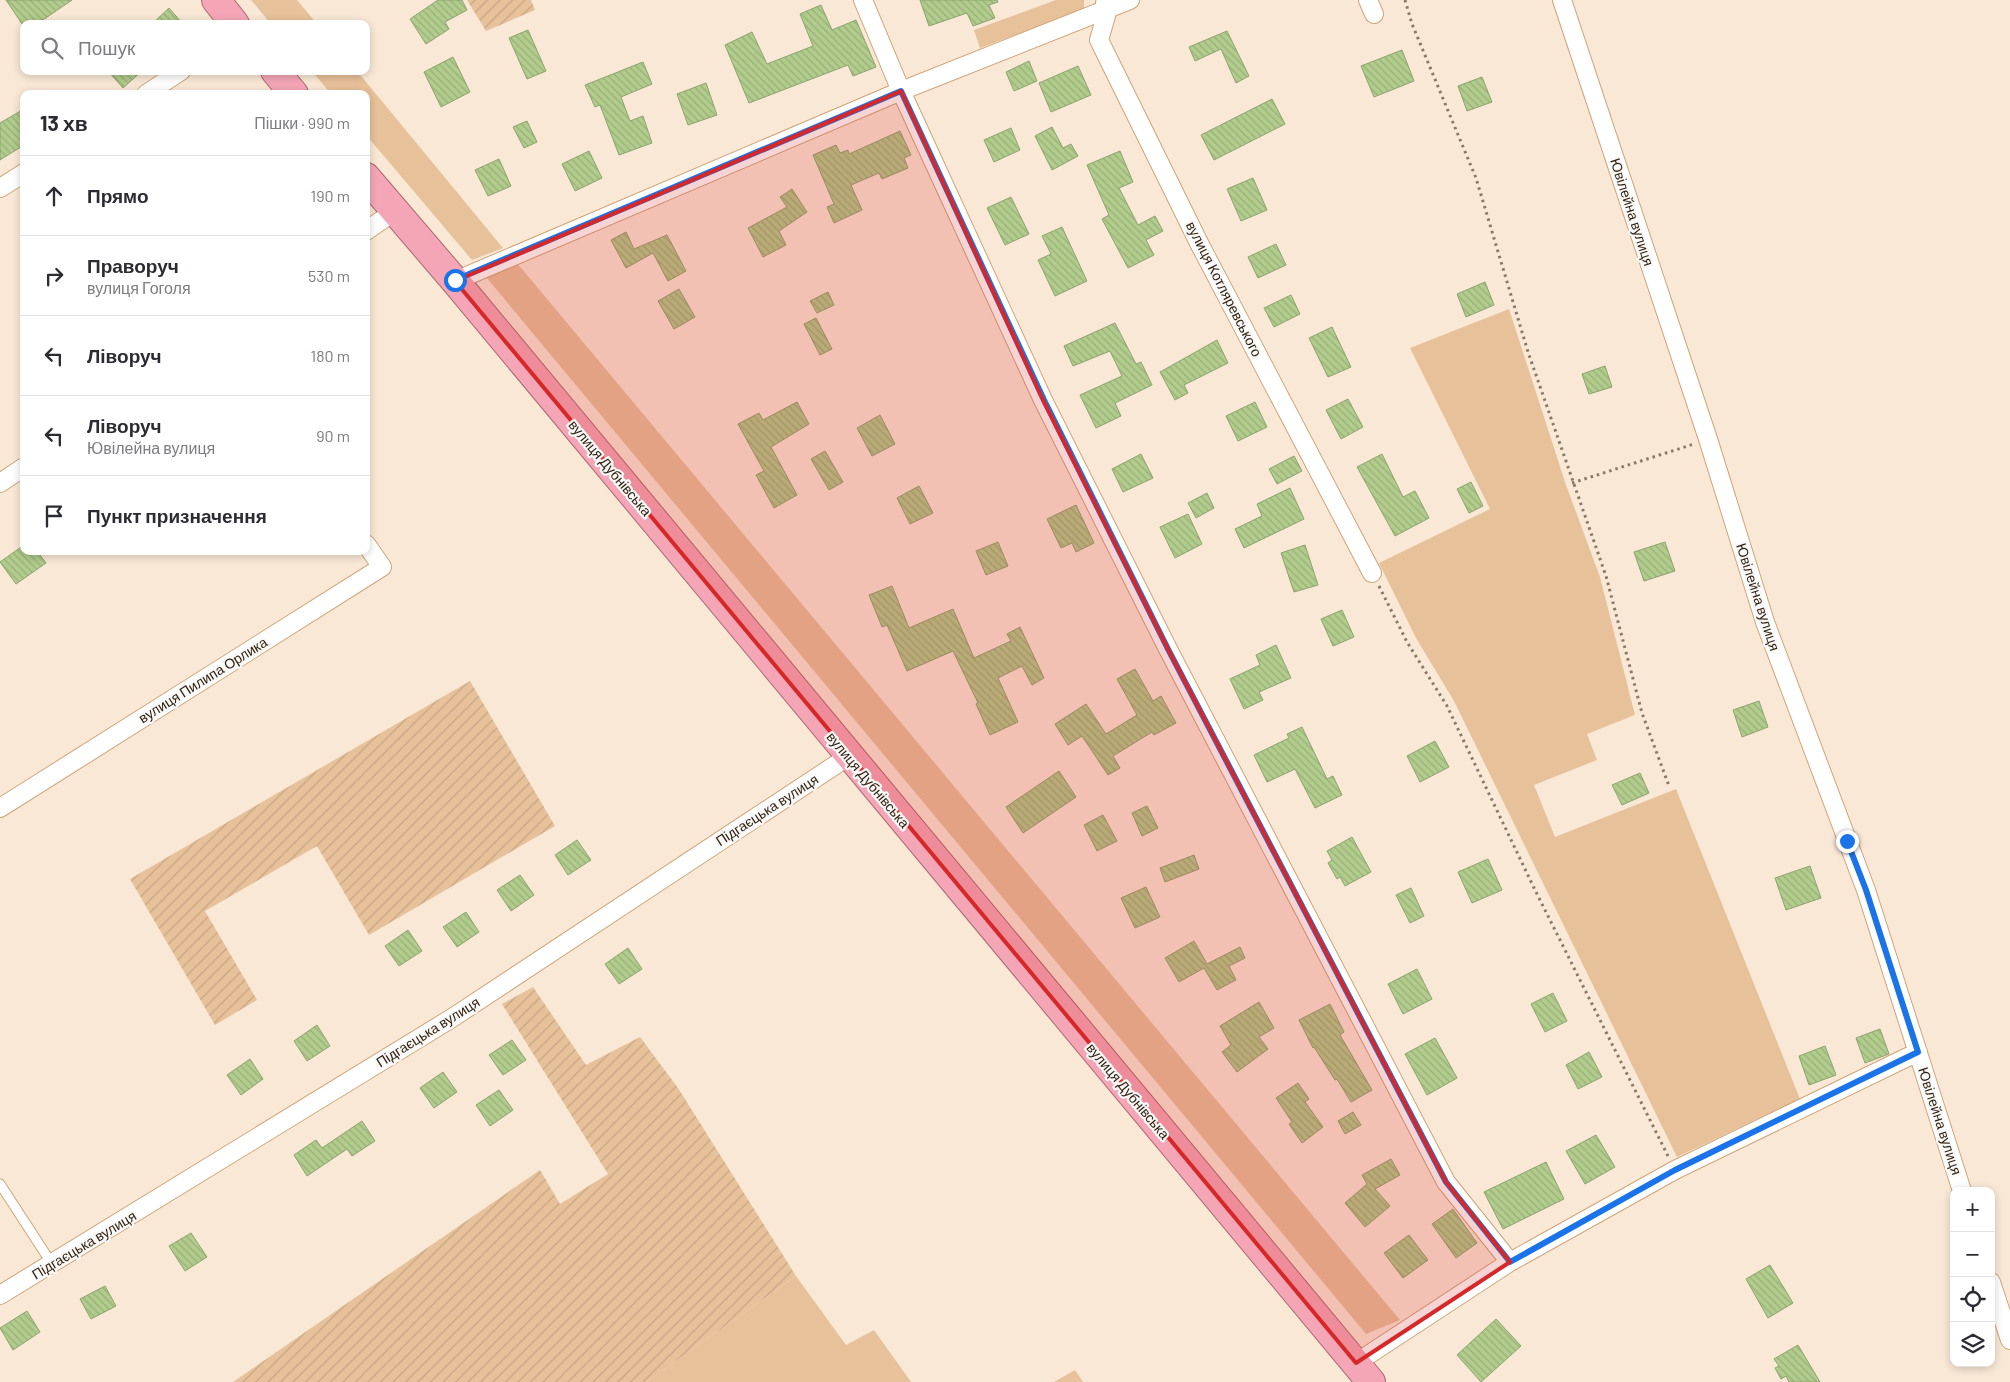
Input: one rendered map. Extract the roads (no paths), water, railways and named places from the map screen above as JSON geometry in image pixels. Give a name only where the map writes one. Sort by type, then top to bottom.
[{"type":"highway","points":[[216,0],[232,20]]},
{"type":"highway","points":[[278,75],[291,90]]},
{"type":"highway","name":"вулиця Дубнівська","points":[[370,182],[455,280],[1364,1373]]},
{"type":"street","points":[[863,0],[901,91],[1044,400],[1169,651],[1446,1182],[1510,1262]]},
{"type":"street","points":[[455,280],[1106,5],[1130,0]]},
{"type":"street","name":"Ювілейна вулиця","points":[[1562,0],[1708,440],[1765,622],[1866,890],[1961,1187]]},
{"type":"street","name":"вулиця Котляревського","points":[[1106,5],[1099,40],[1199,243],[1372,574]]},
{"type":"street","points":[[152,90],[175,75]]},
{"type":"street","points":[[0,188],[20,176]]},
{"type":"street","points":[[370,228],[396,211]]},
{"type":"street","points":[[0,483],[20,469]]},
{"type":"street","name":"вулиця Пилипа Орлика","points":[[0,808],[382,567],[370,550]]},
{"type":"street","name":"Підгаєцька вулиця","points":[[0,1295],[452,1018],[849,756]]},
{"type":"street","points":[[1364,1373],[1510,1262],[1675,1170],[1918,1052]]},
{"type":"street","points":[[1995,1294],[2010,1340]]},
{"type":"lane","points":[[0,1184],[52,1264]]}]
